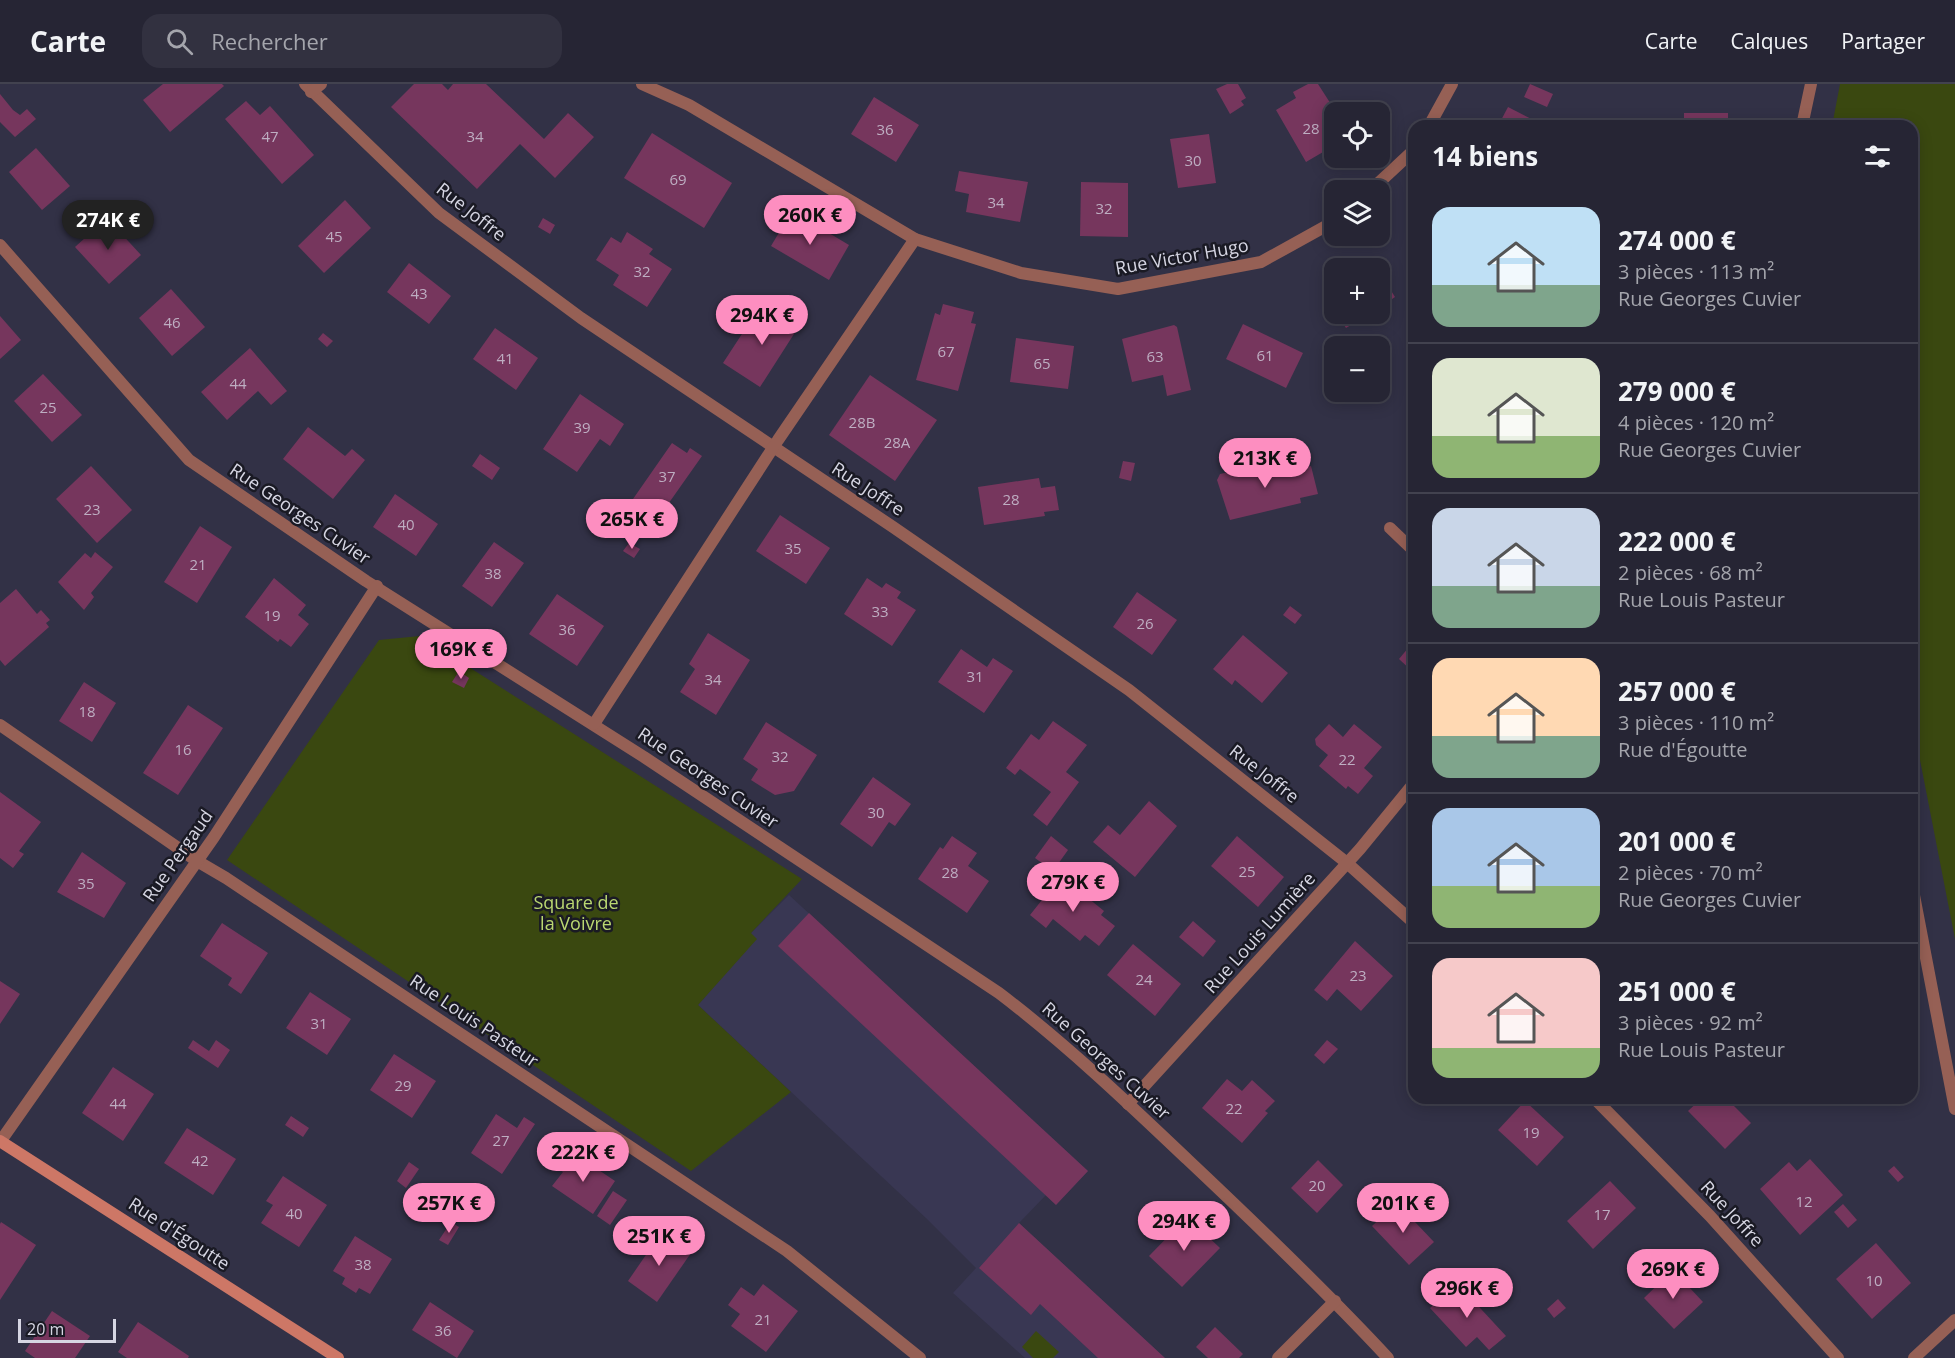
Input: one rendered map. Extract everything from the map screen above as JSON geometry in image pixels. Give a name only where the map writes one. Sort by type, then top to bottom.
[{"type":"main road","name":"Rue d'Égoutte","points":[[0,1142],[338,1358]]},
{"type":"street","name":"Rue Victor Hugo","points":[[642,84],[689,105],[915,239],[1021,273],[1118,289],[1261,262],[1324,227]]},
{"type":"street","points":[[1432,120],[1452,84]]},
{"type":"street","points":[[1803,120],[1811,84]]},
{"type":"street","name":"Rue Joffre","points":[[312,87],[439,213],[581,318],[1129,690],[1347,863],[1408,918]]},
{"type":"street","points":[[1382,180],[1408,156]]},
{"type":"street","points":[[594,724],[774,448],[915,239]]},
{"type":"street","name":"Rue Georges Cuvier","points":[[0,244],[189,460],[377,586],[594,724],[999,993],[1041,1024],[1335,1301],[1388,1358]]},
{"type":"street","points":[[1390,528],[1408,545]]},
{"type":"street","name":"Rue Pergaud","points":[[0,1142],[197,861],[377,586]]},
{"type":"street","name":"Rue Louis Pasteur","points":[[0,725],[197,861],[260,900],[787,1251],[920,1358]]},
{"type":"street","name":"Rue Louis Lumière","points":[[1128,1104],[1347,863],[1408,790]]},
{"type":"street","points":[[1918,916],[1955,1109]]},
{"type":"street","name":"Rue Joffre","points":[[1600,1104],[1710,1216],[1838,1358]]},
{"type":"street","points":[[1278,1358],[1335,1301]]},
{"type":"street","points":[[1914,1358],[1955,1320]]},
{"type":"shaded area","points":[[789,895],[1088,1171],[1056,1205],[1046,1195],[1019,1223],[1165,1358],[1025,1358],[953,1293],[976,1268],[927,1219],[698,1005],[756,939],[750,934]]},
{"type":"green space","points":[[1840,84],[1955,84],[1955,939],[1918,750],[1918,120],[1833,120]]},
{"type":"green space","name":"Square de la Voivre","points":[[420,636],[802,879],[751,933],[757,939],[698,1005],[791,1092],[691,1171],[227,860],[379,640]]},
{"type":"green space","points":[[1036,1331],[1059,1352],[1053,1358],[1033,1358],[1022,1347]]},
{"type":"building","points":[[163,84],[222,84],[224,86],[170,132],[143,100]]},
{"type":"building","points":[[414,84],[442,84],[448,90],[453,84],[486,84],[544,139],[568,113],[594,137],[555,178],[520,144],[477,189],[391,107]]},
{"type":"building","points":[[1227,84],[1238,84],[1246,98],[1241,101],[1244,105],[1230,114],[1216,89]]},
{"type":"building","points":[[1308,84],[1318,84],[1330,102],[1324,102],[1324,151],[1306,162],[1276,110],[1296,98],[1293,92]]},
{"type":"building","points":[[1530,84],[1553,94],[1547,107],[1524,97]]},
{"type":"building","points":[[0,94],[20,115],[27,109],[36,119],[15,137],[0,122]]},
{"type":"building","points":[[874,97],[919,125],[896,162],[851,134]]},
{"type":"building","points":[[246,101],[260,115],[270,106],[314,155],[282,184],[225,119]]},
{"type":"building","points":[[1508,107],[1533,120],[1501,120]]},
{"type":"building","points":[[1684,113],[1728,113],[1728,120],[1684,120]]},
{"type":"building","points":[[652,133],[732,183],[704,228],[624,178]]},
{"type":"building","points":[[1209,134],[1216,183],[1178,188],[1170,139]]},
{"type":"building","points":[[36,148],[70,186],[42,210],[9,172]]},
{"type":"building","points":[[959,171],[1028,182],[1020,222],[966,212],[969,194],[955,191]]},
{"type":"building","points":[[1081,182],[1128,183],[1128,237],[1080,236]]},
{"type":"building","points":[[345,200],[371,228],[324,273],[298,246]]},
{"type":"building","points":[[792,211],[849,245],[829,280],[771,246]]},
{"type":"building","points":[[107,218],[141,255],[109,284],[75,247]]},
{"type":"building","points":[[543,218],[555,225],[550,234],[538,227]]},
{"type":"building","points":[[627,232],[653,249],[649,254],[672,269],[647,307],[613,285],[619,275],[596,260],[611,237],[621,243]]},
{"type":"building","points":[[409,263],[451,296],[429,324],[387,292]]},
{"type":"building","points":[[171,289],[205,327],[172,356],[139,318]]},
{"type":"building","points":[[1390,289],[1395,297],[1390,300]]},
{"type":"building","points":[[943,304],[974,312],[971,323],[976,324],[958,391],[916,380],[935,313],[940,315]]},
{"type":"building","points":[[778,309],[801,323],[760,387],[723,363],[755,314],[770,323]]},
{"type":"building","points":[[0,316],[21,340],[0,359]]},
{"type":"building","points":[[1243,324],[1303,353],[1286,388],[1226,359]]},
{"type":"building","points":[[1174,325],[1177,327],[1191,390],[1167,396],[1163,375],[1132,382],[1122,339]]},
{"type":"building","points":[[495,328],[538,358],[516,390],[473,359]]},
{"type":"building","points":[[323,333],[333,341],[327,347],[318,339]]},
{"type":"building","points":[[1016,338],[1074,346],[1068,389],[1010,382]]},
{"type":"building","points":[[250,348],[287,391],[271,405],[258,391],[227,420],[201,392]]},
{"type":"building","points":[[43,374],[82,415],[52,442],[14,401]]},
{"type":"building","points":[[870,375],[937,420],[895,481],[829,435]]},
{"type":"building","points":[[580,394],[624,424],[610,446],[600,439],[577,472],[543,449]]},
{"type":"building","points":[[308,427],[345,456],[352,449],[365,460],[333,499],[283,459]]},
{"type":"building","points":[[672,443],[687,453],[690,448],[702,456],[659,517],[633,499]]},
{"type":"building","points":[[480,454],[500,468],[492,480],[472,466]]},
{"type":"building","points":[[1123,461],[1135,463],[1131,481],[1119,478]]},
{"type":"building","points":[[1291,461],[1294,471],[1311,466],[1318,494],[1300,498],[1301,503],[1230,520],[1217,480],[1220,474],[1233,471],[1234,475]]},
{"type":"building","points":[[91,466],[132,510],[97,543],[56,499]]},
{"type":"building","points":[[1039,478],[1041,488],[1055,486],[1059,510],[1044,512],[1045,516],[984,525],[978,487]]},
{"type":"building","points":[[395,494],[438,524],[416,556],[373,527]]},
{"type":"building","points":[[780,515],[830,548],[806,584],[756,551]]},
{"type":"building","points":[[200,526],[232,547],[197,603],[164,582]]},
{"type":"building","points":[[494,542],[524,563],[492,607],[462,586]]},
{"type":"building","points":[[629,543],[640,549],[634,558],[623,551]]},
{"type":"building","points":[[95,552],[113,567],[91,593],[94,597],[84,610],[58,582],[85,553],[91,558]]},
{"type":"building","points":[[274,578],[306,605],[298,615],[309,624],[291,647],[280,639],[278,642],[245,617]]},
{"type":"building","points":[[867,578],[882,588],[886,583],[901,592],[897,598],[916,610],[892,646],[844,614]]},
{"type":"building","points":[[16,589],[37,614],[41,610],[50,620],[46,623],[49,627],[5,666],[0,660],[0,603]]},
{"type":"building","points":[[1137,592],[1177,620],[1152,655],[1113,627]]},
{"type":"building","points":[[557,594],[604,626],[577,666],[529,634]]},
{"type":"building","points":[[1290,606],[1302,615],[1295,624],[1283,615]]},
{"type":"building","points":[[708,633],[750,660],[716,715],[680,692],[695,669],[689,664]]},
{"type":"building","points":[[1243,635],[1288,673],[1262,703],[1235,680],[1232,685],[1213,669]]},
{"type":"building","points":[[1408,648],[1408,667],[1399,659]]},
{"type":"building","points":[[961,649],[987,667],[993,658],[1013,671],[984,713],[938,682]]},
{"type":"building","points":[[459,671],[469,678],[464,688],[452,682]]},
{"type":"building","points":[[84,682],[116,703],[92,742],[59,721]]},
{"type":"building","points":[[188,705],[223,728],[178,795],[143,773]]},
{"type":"building","points":[[1053,721],[1087,745],[1066,772],[1079,782],[1047,826],[1033,815],[1051,792],[1020,769],[1015,775],[1006,768],[1031,734],[1039,740]]},
{"type":"building","points":[[766,722],[817,755],[794,791],[775,795],[751,780],[758,769],[743,759]]},
{"type":"building","points":[[1329,724],[1343,737],[1354,724],[1382,747],[1364,768],[1373,776],[1358,794],[1348,786],[1346,789],[1319,766],[1328,755],[1316,745],[1315,739]]},
{"type":"building","points":[[873,777],[911,804],[895,826],[889,822],[872,847],[840,824]]},
{"type":"building","points":[[0,792],[41,822],[19,851],[24,854],[13,868],[0,858]]},
{"type":"building","points":[[1149,801],[1177,826],[1135,877],[1093,842],[1108,825],[1120,835]]},
{"type":"building","points":[[952,836],[977,853],[968,866],[989,881],[967,913],[918,879],[940,847],[943,849]]},
{"type":"building","points":[[1051,836],[1068,850],[1053,871],[1035,858]]},
{"type":"building","points":[[1237,836],[1284,877],[1258,907],[1211,866]]},
{"type":"building","points":[[82,852],[126,883],[104,918],[57,892]]},
{"type":"building","points":[[1061,876],[1104,911],[1101,915],[1115,926],[1099,946],[1085,935],[1080,941],[1053,919],[1046,928],[1030,915]]},
{"type":"building","points":[[809,913],[1088,1171],[1056,1205],[778,946]]},
{"type":"building","points":[[1193,921],[1216,941],[1203,957],[1179,937]]},
{"type":"building","points":[[222,923],[268,953],[241,994],[228,985],[232,978],[200,956]]},
{"type":"building","points":[[1355,941],[1393,976],[1361,1011],[1337,989],[1327,1001],[1314,990]]},
{"type":"building","points":[[1133,944],[1181,984],[1155,1016],[1107,975]]},
{"type":"building","points":[[0,981],[20,994],[0,1024]]},
{"type":"building","points":[[310,992],[351,1019],[327,1055],[286,1028]]},
{"type":"building","points":[[193,1040],[209,1051],[216,1040],[230,1050],[218,1068],[188,1048]]},
{"type":"building","points":[[1327,1040],[1338,1049],[1324,1064],[1314,1055]]},
{"type":"building","points":[[394,1054],[436,1081],[412,1118],[370,1090]]},
{"type":"building","points":[[113,1067],[154,1094],[123,1141],[82,1113]]},
{"type":"building","points":[[1227,1079],[1242,1091],[1252,1080],[1275,1101],[1265,1111],[1268,1113],[1242,1143],[1202,1108]]},
{"type":"building","points":[[1522,1104],[1528,1104],[1564,1137],[1537,1166],[1498,1130]]},
{"type":"building","points":[[1696,1104],[1732,1104],[1751,1123],[1725,1149],[1688,1111]]},
{"type":"building","points":[[496,1114],[517,1128],[524,1117],[535,1124],[502,1174],[471,1153]]},
{"type":"building","points":[[291,1116],[309,1128],[303,1137],[285,1125]]},
{"type":"building","points":[[187,1128],[236,1159],[213,1195],[164,1163]]},
{"type":"building","points":[[575,1154],[615,1181],[593,1214],[552,1186],[563,1172],[557,1168],[561,1162],[566,1166]]},
{"type":"building","points":[[1810,1159],[1843,1195],[1800,1235],[1760,1189],[1789,1162],[1797,1171]]},
{"type":"building","points":[[1318,1160],[1343,1185],[1317,1213],[1291,1188]]},
{"type":"building","points":[[409,1162],[419,1169],[406,1188],[397,1181]]},
{"type":"building","points":[[1894,1166],[1904,1177],[1898,1182],[1888,1171]]},
{"type":"building","points":[[283,1176],[327,1205],[299,1247],[261,1223],[273,1205],[266,1201]]},
{"type":"building","points":[[1610,1181],[1636,1208],[1593,1249],[1567,1221]]},
{"type":"building","points":[[613,1191],[627,1200],[610,1225],[597,1216]]},
{"type":"building","points":[[1397,1203],[1434,1242],[1409,1265],[1372,1226]]},
{"type":"building","points":[[1843,1204],[1857,1220],[1848,1228],[1834,1212]]},
{"type":"building","points":[[1187,1217],[1220,1248],[1182,1287],[1149,1256]]},
{"type":"building","points":[[1,1222],[36,1245],[0,1300],[0,1224]]},
{"type":"building","points":[[451,1222],[459,1227],[448,1245],[439,1240]]},
{"type":"building","points":[[1019,1223],[1165,1358],[1098,1358],[1040,1304],[1031,1315],[979,1268]]},
{"type":"building","points":[[661,1233],[691,1253],[657,1302],[628,1281]]},
{"type":"building","points":[[355,1236],[392,1259],[370,1294],[359,1288],[356,1293],[342,1284],[345,1278],[333,1271]]},
{"type":"building","points":[[1876,1243],[1911,1283],[1872,1319],[1836,1279]]},
{"type":"building","points":[[1673,1270],[1703,1302],[1674,1329],[1644,1298]]},
{"type":"building","points":[[1457,1283],[1506,1336],[1489,1350],[1477,1337],[1466,1347],[1430,1308]]},
{"type":"building","points":[[763,1284],[798,1311],[766,1352],[731,1326],[740,1314],[728,1305],[741,1287],[754,1296]]},
{"type":"building","points":[[1558,1299],[1566,1308],[1554,1318],[1547,1309]]},
{"type":"building","points":[[430,1302],[474,1331],[457,1358],[412,1330]]},
{"type":"building","points":[[52,1311],[90,1336],[75,1358],[35,1358],[25,1351]]},
{"type":"building","points":[[138,1322],[189,1356],[188,1358],[127,1358],[118,1352]]},
{"type":"building","points":[[1215,1327],[1243,1354],[1239,1358],[1208,1358],[1196,1347]]}]
